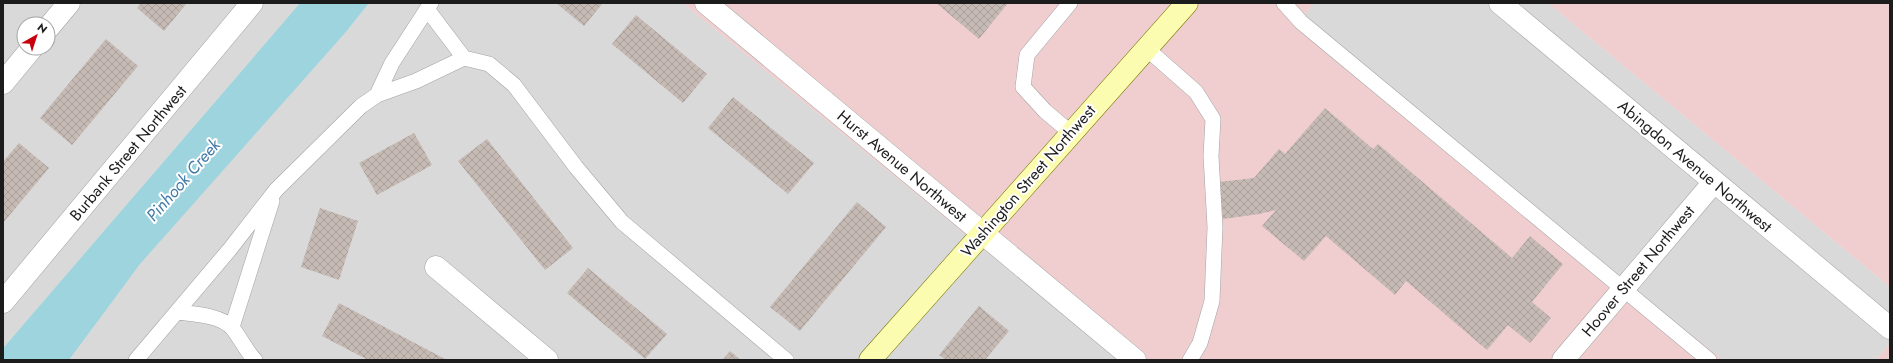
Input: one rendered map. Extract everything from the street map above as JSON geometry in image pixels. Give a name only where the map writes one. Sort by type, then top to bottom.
[{"type":"main road","name":"Washington Street Northwest","points":[[874,359],[982,233],[1187,3]]},
{"type":"street","points":[[56,18],[69,3]]},
{"type":"street","name":"Burbank Street Northwest","points":[[3,302],[252,3]]},
{"type":"street","name":"Hurst Avenue Northwest","points":[[706,3],[1135,360]]},
{"type":"street","name":"Abingdon Avenue Northwest","points":[[1500,3],[1890,328]]},
{"type":"street","points":[[3,82],[25,56]]},
{"type":"street","name":"Hoover Street Northwest","points":[[1563,360],[1714,182]]},
{"type":"street","points":[[436,268],[547,360]]},
{"type":"lane","points":[[1070,3],[1027,55],[1023,87],[1045,111],[1071,133]]},
{"type":"lane","points":[[1284,3],[1302,22],[1709,360]]},
{"type":"lane","points":[[377,95],[392,63],[429,6],[464,58]]},
{"type":"lane","points":[[1146,48],[1196,92],[1212,119],[1211,156],[1215,227],[1212,301],[1200,343],[1190,360]]},
{"type":"lane","points":[[136,360],[230,249],[276,190],[361,106],[377,95],[416,81],[464,58],[489,64],[514,85],[576,167],[622,222],[786,360]]},
{"type":"lane","points":[[232,328],[276,190]]},
{"type":"lane","points":[[177,312],[214,317],[232,328],[247,352],[255,360]]},
{"type":"shaded area","points":[[3,3],[300,3],[3,348]]},
{"type":"shaded area","points":[[369,3],[683,3],[1119,360],[69,360],[139,264],[346,32]]},
{"type":"shaded area","points":[[683,3],[1314,3],[1298,22],[1723,360],[1119,360]]},
{"type":"shaded area","points":[[1314,3],[1548,3],[1890,287],[1890,344],[1875,360],[1723,360],[1298,22]]},
{"type":"shaded area","points":[[1548,3],[1890,3],[1890,287]]},
{"type":"shaded area","points":[[1890,344],[1890,360],[1875,360],[1877,358]]},
{"type":"water","name":"Pinhook Creek","points":[[300,3],[369,3],[346,32],[140,264],[69,360],[3,360],[4,347]]},
{"type":"building","points":[[141,3],[187,3],[164,31],[137,8]]},
{"type":"building","points":[[556,3],[603,3],[584,26]]},
{"type":"building","points":[[936,3],[1008,3],[979,39]]},
{"type":"building","points":[[636,15],[707,74],[683,103],[612,44]]},
{"type":"building","points":[[106,39],[138,66],[72,145],[40,118]]},
{"type":"building","points":[[733,97],[814,163],[788,194],[708,128]]},
{"type":"building","points":[[1325,108],[1373,149],[1378,144],[1512,258],[1530,236],[1563,264],[1532,302],[1551,318],[1530,343],[1508,325],[1487,350],[1406,281],[1395,295],[1326,236],[1304,261],[1262,226],[1276,210],[1223,219],[1219,182],[1254,178],[1279,149],[1285,154]]},
{"type":"building","points":[[414,133],[432,165],[377,195],[359,163]]},
{"type":"building","points":[[487,139],[573,248],[545,270],[458,161]]},
{"type":"building","points":[[19,143],[49,168],[3,223],[3,162]]},
{"type":"building","points":[[857,202],[886,227],[800,331],[770,307]]},
{"type":"building","points":[[320,208],[358,221],[339,280],[301,267]]},
{"type":"building","points":[[588,268],[667,334],[645,359],[567,293]]},
{"type":"building","points":[[339,303],[447,360],[368,360],[322,336]]},
{"type":"building","points":[[979,306],[1009,331],[985,360],[946,360],[939,355]]},
{"type":"building","points":[[730,351],[741,360],[722,360]]}]
